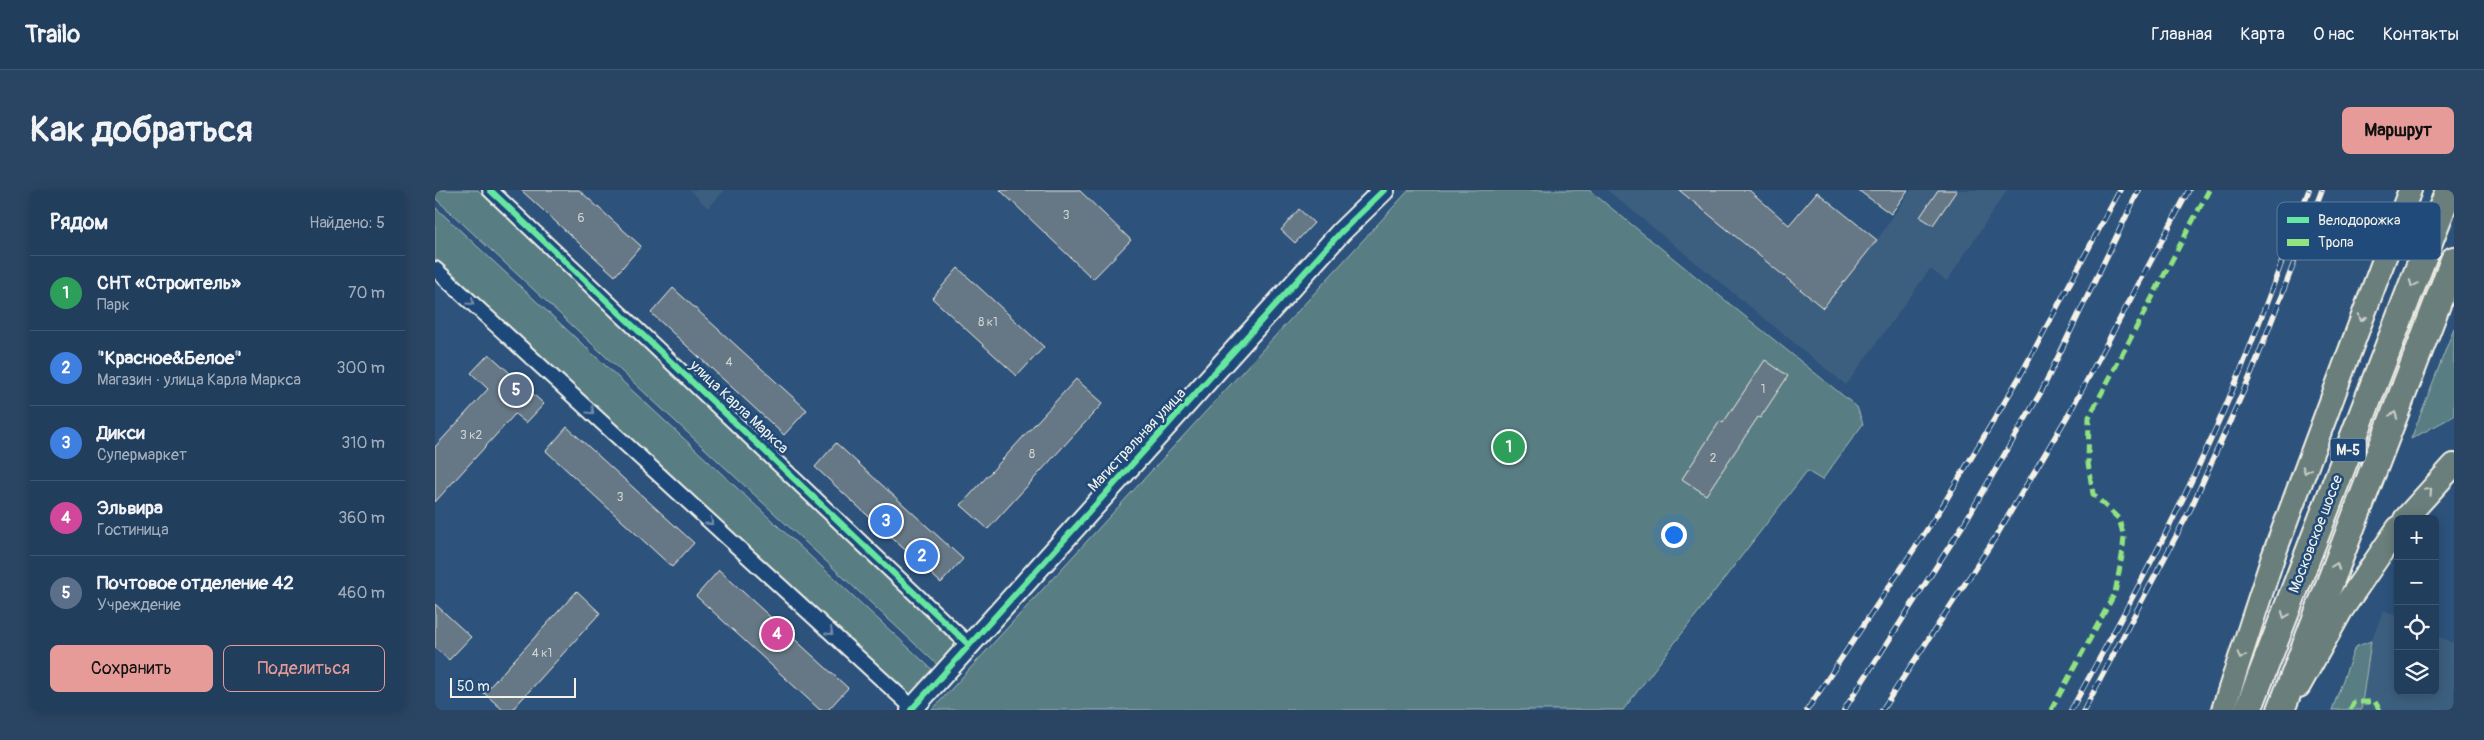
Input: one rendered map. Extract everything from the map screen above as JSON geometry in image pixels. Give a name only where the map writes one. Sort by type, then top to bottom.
[{"type":"highway","name":"Московское шоссе","points":[[2441,211],[2449,190]]},
{"type":"highway","name":"Московское шоссе","points":[[2248,710],[2422,260]]},
{"type":"highway","name":"Московское шоссе","points":[[2282,710],[2454,260]]},
{"type":"main road","name":"Московское шоссе","points":[[2406,202],[2410,190]]},
{"type":"main road","name":"Московское шоссе","points":[[2223,710],[2273,557],[2384,260]]},
{"type":"main road","points":[[2409,515],[2454,465]]},
{"type":"main road","points":[[2282,710],[2341,611],[2394,534]]},
{"type":"street","name":"улица Карла Маркса","points":[[490,190],[969,645]]},
{"type":"street","name":"Магистральная улица","points":[[912,709],[1341,232],[1384,190]]},
{"type":"street","points":[[435,269],[912,709]]},
{"type":"shaded area","points":[[690,190],[725,190],[708,208]]},
{"type":"shaded area","points":[[1607,190],[1679,190],[1823,308],[1877,240],[1911,190],[2007,190],[1947,281],[1930,269],[1846,385]]},
{"type":"shaded area","points":[[2384,610],[2394,615],[2394,695],[2439,695],[2439,637],[2454,643],[2454,710],[2361,710],[2371,641]]},
{"type":"green space","points":[[435,190],[478,190],[967,644],[943,670],[435,198]]},
{"type":"green space","points":[[1409,190],[1589,190],[1857,407],[1863,424],[1822,480],[1807,471],[1623,710],[932,710]]},
{"type":"green space","points":[[435,207],[938,675],[912,703],[435,260]]},
{"type":"green space","points":[[2454,328],[2454,416],[2411,439]]},
{"type":"green space","points":[[2371,641],[2361,710],[2332,710],[2355,647]]},
{"type":"building","points":[[521,190],[579,190],[641,246],[615,276]]},
{"type":"building","points":[[1000,190],[1079,190],[1131,240],[1093,279]]},
{"type":"building","points":[[1679,190],[1749,190],[1789,225],[1817,192],[1877,240],[1823,308]]},
{"type":"building","points":[[1858,190],[1908,190],[1891,214]]},
{"type":"building","points":[[1938,190],[1957,190],[1933,225],[1920,217]]},
{"type":"building","points":[[1299,209],[1314,223],[1295,243],[1281,230]]},
{"type":"building","points":[[958,268],[1044,347],[1017,376],[932,298]]},
{"type":"building","points":[[673,288],[807,410],[784,435],[651,313]]},
{"type":"building","points":[[489,354],[544,404],[526,423],[515,414],[435,502],[435,447],[488,389],[471,373]]},
{"type":"building","points":[[1765,360],[1788,376],[1706,495],[1682,479],[1720,421],[1723,423]]},
{"type":"building","points":[[1076,379],[1103,403],[988,529],[961,505]]},
{"type":"building","points":[[567,427],[694,543],[672,567],[546,451]]},
{"type":"building","points":[[836,443],[963,559],[941,583],[815,467]]},
{"type":"building","points":[[719,570],[848,688],[828,710],[820,710],[696,596]]},
{"type":"building","points":[[577,591],[600,613],[512,710],[503,710],[484,693]]},
{"type":"building","points":[[435,604],[471,637],[449,660],[435,648]]},
{"type":"railway","points":[[1807,710],[1940,510],[2019,378],[2120,190]]},
{"type":"railway","points":[[1844,710],[1965,522],[2041,392],[2139,190]]},
{"type":"railway","points":[[1882,710],[1995,538],[2071,410],[2189,190]]},
{"type":"railway","points":[[2304,202],[2309,190]]},
{"type":"railway","points":[[2317,202],[2322,190]]},
{"type":"railway","points":[[2071,710],[2140,584],[2204,455],[2242,367],[2283,260]]},
{"type":"railway","points":[[2084,710],[2191,508],[2252,372],[2295,260]]},
{"type":"marked path","points":[[2051,710],[2115,593],[2122,556],[2124,537],[2119,519],[2093,494],[2088,463],[2089,417],[2209,190]]},
{"type":"marked path","points":[[2350,710],[2354,702],[2375,702],[2380,710]]},
{"type":"cycle path","points":[[490,190],[969,645]]},
{"type":"cycle path","points":[[911,710],[1341,232],[1384,190]]},
{"type":"place","name":"Почтовое отделение 42","points":[[516,390]]},
{"type":"place","name":"СНТ «Строитель»","points":[[1509,447]]},
{"type":"place","name":"Дикси","points":[[886,521]]},
{"type":"place","name":"\"Красное&Белое\"","points":[[922,556]]},
{"type":"place","name":"Эльвира","points":[[777,634]]}]
